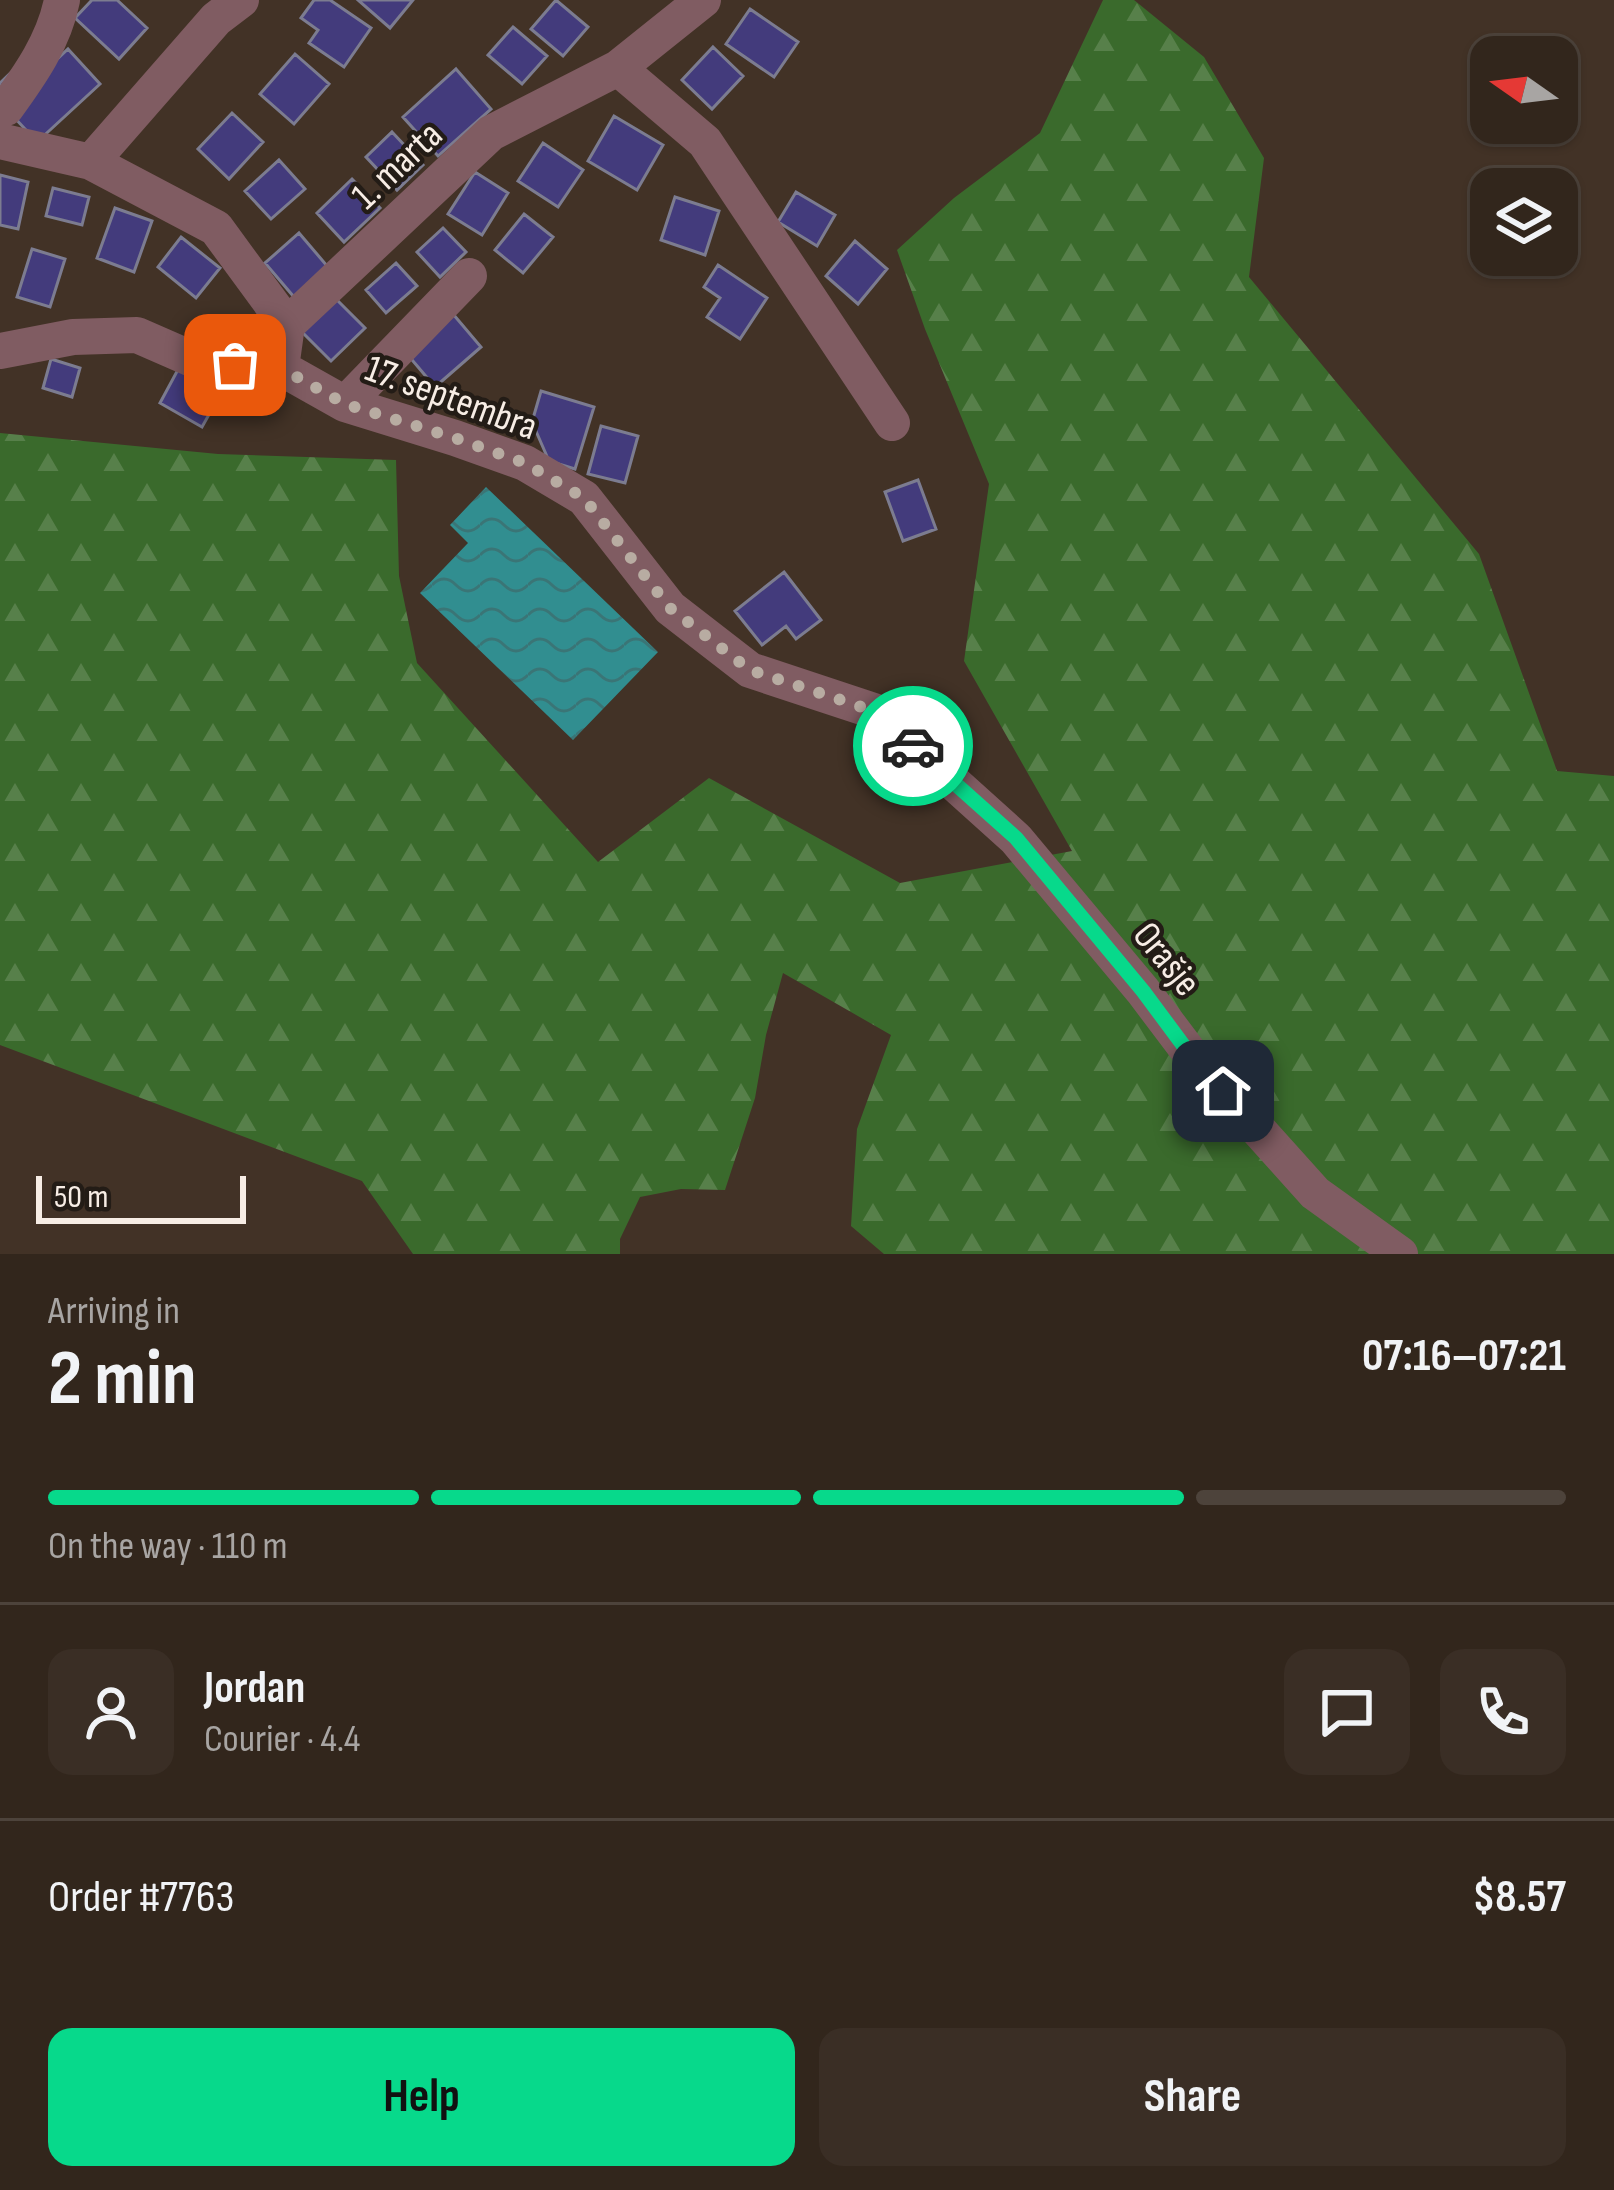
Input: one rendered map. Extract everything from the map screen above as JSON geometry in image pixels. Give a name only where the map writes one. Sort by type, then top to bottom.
[{"type":"street","points":[[0,108],[6,108],[33,70],[58,20],[62,0]]},
{"type":"street","points":[[91,162],[216,19],[241,0]]},
{"type":"street","name":"1. marta","points":[[287,325],[490,133],[618,68],[704,0]]},
{"type":"street","points":[[618,68],[705,142],[892,423]]},
{"type":"street","points":[[0,141],[91,162],[216,228],[287,325],[281,368]]},
{"type":"street","points":[[345,404],[469,276]]},
{"type":"street","name":"17. septembra","points":[[0,351],[73,338],[137,335],[192,359],[281,368],[345,404],[525,463],[584,498],[670,608],[750,670],[874,711]]},
{"type":"street","name":"Orašje","points":[[874,711],[1016,838],[1192,1057],[1315,1193],[1400,1254]]},
{"type":"green space","points":[[1103,0],[1134,0],[1204,57],[1264,158],[1249,277],[1479,554],[1557,771],[1614,776],[1614,1254],[884,1254],[851,1226],[857,1129],[891,1035],[783,973],[755,1098],[725,1190],[681,1189],[640,1197],[620,1239],[620,1254],[413,1254],[362,1181],[0,1045],[0,433],[218,454],[396,460],[399,576],[417,663],[598,862],[709,778],[900,883],[1072,851],[964,661],[989,484],[897,250],[954,198],[1040,133]]},
{"type":"water","points":[[486,487],[658,652],[573,740],[420,593],[468,543],[450,525]]},
{"type":"building","points":[[92,0],[117,0],[147,28],[119,59],[75,18]]},
{"type":"building","points":[[314,0],[330,0],[371,28],[344,67],[309,43],[318,30],[301,18]]},
{"type":"building","points":[[358,0],[413,0],[390,28]]},
{"type":"building","points":[[556,0],[588,27],[563,56],[531,29]]},
{"type":"building","points":[[750,9],[798,42],[774,77],[726,44]]},
{"type":"building","points":[[513,27],[547,56],[522,84],[488,55]]},
{"type":"building","points":[[713,47],[743,76],[712,109],[682,80]]},
{"type":"building","points":[[68,49],[100,84],[37,142],[0,102],[0,83],[20,64],[35,80]]},
{"type":"building","points":[[295,54],[329,84],[294,124],[260,94]]},
{"type":"building","points":[[456,69],[491,109],[438,156],[403,117]]},
{"type":"building","points":[[232,113],[263,142],[229,179],[198,149]]},
{"type":"building","points":[[614,116],[663,145],[637,190],[588,161]]},
{"type":"building","points":[[392,132],[423,165],[397,190],[366,157]]},
{"type":"building","points":[[543,143],[583,170],[558,207],[518,181]]},
{"type":"building","points":[[279,160],[305,189],[271,219],[245,191]]},
{"type":"building","points":[[475,172],[508,193],[482,235],[448,214]]},
{"type":"building","points":[[0,175],[28,182],[18,229],[0,225]]},
{"type":"building","points":[[352,179],[380,208],[344,242],[317,213]]},
{"type":"building","points":[[53,188],[89,197],[82,225],[46,216]]},
{"type":"building","points":[[796,192],[835,215],[817,246],[778,222]]},
{"type":"building","points":[[675,197],[719,211],[705,255],[661,240]]},
{"type":"building","points":[[115,208],[152,221],[134,272],[97,258]]},
{"type":"building","points":[[524,214],[553,237],[523,273],[495,250]]},
{"type":"building","points":[[443,228],[466,252],[440,277],[417,252]]},
{"type":"building","points":[[299,233],[328,267],[294,297],[265,263]]},
{"type":"building","points":[[181,237],[220,268],[196,298],[158,267]]},
{"type":"building","points":[[855,241],[887,269],[858,304],[826,276]]},
{"type":"building","points":[[32,249],[65,259],[50,307],[17,297]]},
{"type":"building","points":[[396,263],[417,286],[386,313],[366,290]]},
{"type":"building","points":[[718,265],[767,298],[740,339],[707,317],[720,298],[704,287]]},
{"type":"building","points":[[334,297],[365,328],[331,361],[301,331]]},
{"type":"building","points":[[453,314],[481,347],[435,387],[407,354]]},
{"type":"building","points":[[51,359],[80,368],[72,397],[43,388]]},
{"type":"building","points":[[181,364],[224,388],[202,427],[160,403]]},
{"type":"building","points":[[541,391],[594,407],[575,469],[549,461],[532,422]]},
{"type":"building","points":[[601,426],[638,436],[625,483],[588,474]]},
{"type":"building","points":[[918,480],[936,529],[903,541],[885,492]]},
{"type":"building","points":[[784,572],[821,620],[796,639],[786,626],[762,645],[735,611]]},
{"type":"way so far","points":[[235,365],[281,368],[345,404],[525,463],[584,498],[670,608],[750,670],[874,711],[913,746]]},
{"type":"route","points":[[913,746],[1016,838],[1223,1091]]}]
